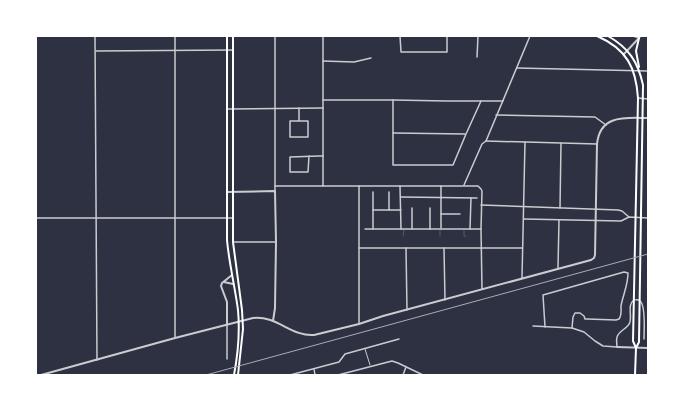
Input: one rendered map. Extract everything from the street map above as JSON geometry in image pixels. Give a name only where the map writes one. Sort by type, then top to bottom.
[{"type":"main road","points":[[227,36],[226,218],[227,240],[238,310],[239,330],[234,375]]},
{"type":"main road","points":[[233,36],[233,242],[244,329],[238,375]]},
{"type":"main road","points":[[597,36],[613,44],[624,54],[631,64],[637,82],[638,118],[633,341],[636,348]]},
{"type":"main road","points":[[608,36],[616,40],[627,51],[639,70]]},
{"type":"main road","points":[[635,375],[636,348],[639,342],[643,98],[643,85],[636,50],[639,37]]},
{"type":"street","points":[[96,36],[97,360]]},
{"type":"street","points":[[174,36],[175,338]]},
{"type":"street","points":[[273,321],[275,308],[276,242],[275,36]]},
{"type":"street","points":[[323,36],[323,186]]},
{"type":"street","points":[[400,36],[401,52],[447,52],[447,36]]},
{"type":"street","points":[[477,57],[478,36]]},
{"type":"street","points":[[464,185],[482,144],[486,141],[530,36]]},
{"type":"street","points":[[633,36],[639,37]]},
{"type":"street","points":[[624,54],[639,37]]},
{"type":"street","points":[[96,51],[232,50]]},
{"type":"street","points":[[323,61],[354,62],[371,58]]},
{"type":"street","points":[[517,68],[648,71]]},
{"type":"street","points":[[638,98],[648,99]]},
{"type":"street","points":[[323,100],[503,100]]},
{"type":"street","points":[[393,100],[393,165],[454,165],[481,101]]},
{"type":"street","points":[[299,108],[299,121]]},
{"type":"street","points":[[227,109],[323,108]]},
{"type":"street","points":[[496,115],[595,117],[606,125]]},
{"type":"street","points":[[41,375],[257,317],[268,319],[296,332],[309,335],[332,331],[591,260],[595,255],[597,144],[599,133],[611,121],[620,118],[648,118]]},
{"type":"street","points":[[290,121],[299,121],[308,121],[308,137],[290,137],[290,121]]},
{"type":"street","points":[[393,133],[466,134]]},
{"type":"street","points":[[486,141],[597,144]]},
{"type":"street","points":[[522,278],[525,142]]},
{"type":"street","points":[[560,208],[561,143]]},
{"type":"street","points":[[309,156],[308,172],[290,172],[290,157],[309,156],[323,156]]},
{"type":"street","points":[[275,186],[476,185],[481,188],[482,205],[482,289]]},
{"type":"street","points":[[359,186],[360,324]]},
{"type":"street","points":[[400,186],[401,229]]},
{"type":"street","points":[[441,186],[441,228]]},
{"type":"street","points":[[227,192],[275,191]]},
{"type":"street","points":[[372,192],[373,229]]},
{"type":"street","points":[[389,192],[389,210]]},
{"type":"street","points":[[401,197],[477,198]]},
{"type":"street","points":[[470,229],[471,198]]},
{"type":"street","points":[[482,205],[618,210],[622,211],[628,217]]},
{"type":"street","points":[[412,208],[412,229]]},
{"type":"street","points":[[430,208],[430,229]]},
{"type":"street","points":[[373,210],[401,210]]},
{"type":"street","points":[[442,214],[460,214]]},
{"type":"street","points":[[524,219],[621,221],[628,217],[648,218]]},
{"type":"street","points":[[36,218],[233,218]]},
{"type":"street","points":[[558,268],[559,220]]},
{"type":"street","points":[[365,229],[481,229]]},
{"type":"street","points":[[233,242],[276,242]]},
{"type":"street","points":[[359,248],[522,248]]},
{"type":"street","points":[[406,248],[407,310]]},
{"type":"street","points":[[444,248],[445,300]]},
{"type":"street","points":[[545,327],[543,295],[624,272],[628,273],[620,319],[585,319],[580,313],[575,314],[573,317],[572,328]]},
{"type":"street","points":[[227,359],[227,302],[221,286],[222,283],[232,275]]},
{"type":"street","points":[[224,282],[233,284]]},
{"type":"street","points":[[617,347],[617,336],[627,327],[630,322],[630,304],[637,299],[642,303],[645,316],[644,338]]},
{"type":"street","points":[[533,326],[572,328],[584,332],[603,346],[648,348]]},
{"type":"street","points":[[290,375],[339,362],[345,354],[399,339]]},
{"type":"street","points":[[338,375],[392,361],[423,375]]},
{"type":"street","points":[[403,375],[406,367]]},
{"type":"street","points":[[314,369],[315,375]]},
{"type":"lane","points":[[365,349],[370,366]]},
{"type":"waterway","points":[[403,236],[404,230]]},
{"type":"waterway","points":[[440,230],[440,236]]},
{"type":"waterway","points":[[464,230],[464,236],[466,236]]},
{"type":"railway","points":[[206,375],[648,254]]}]
